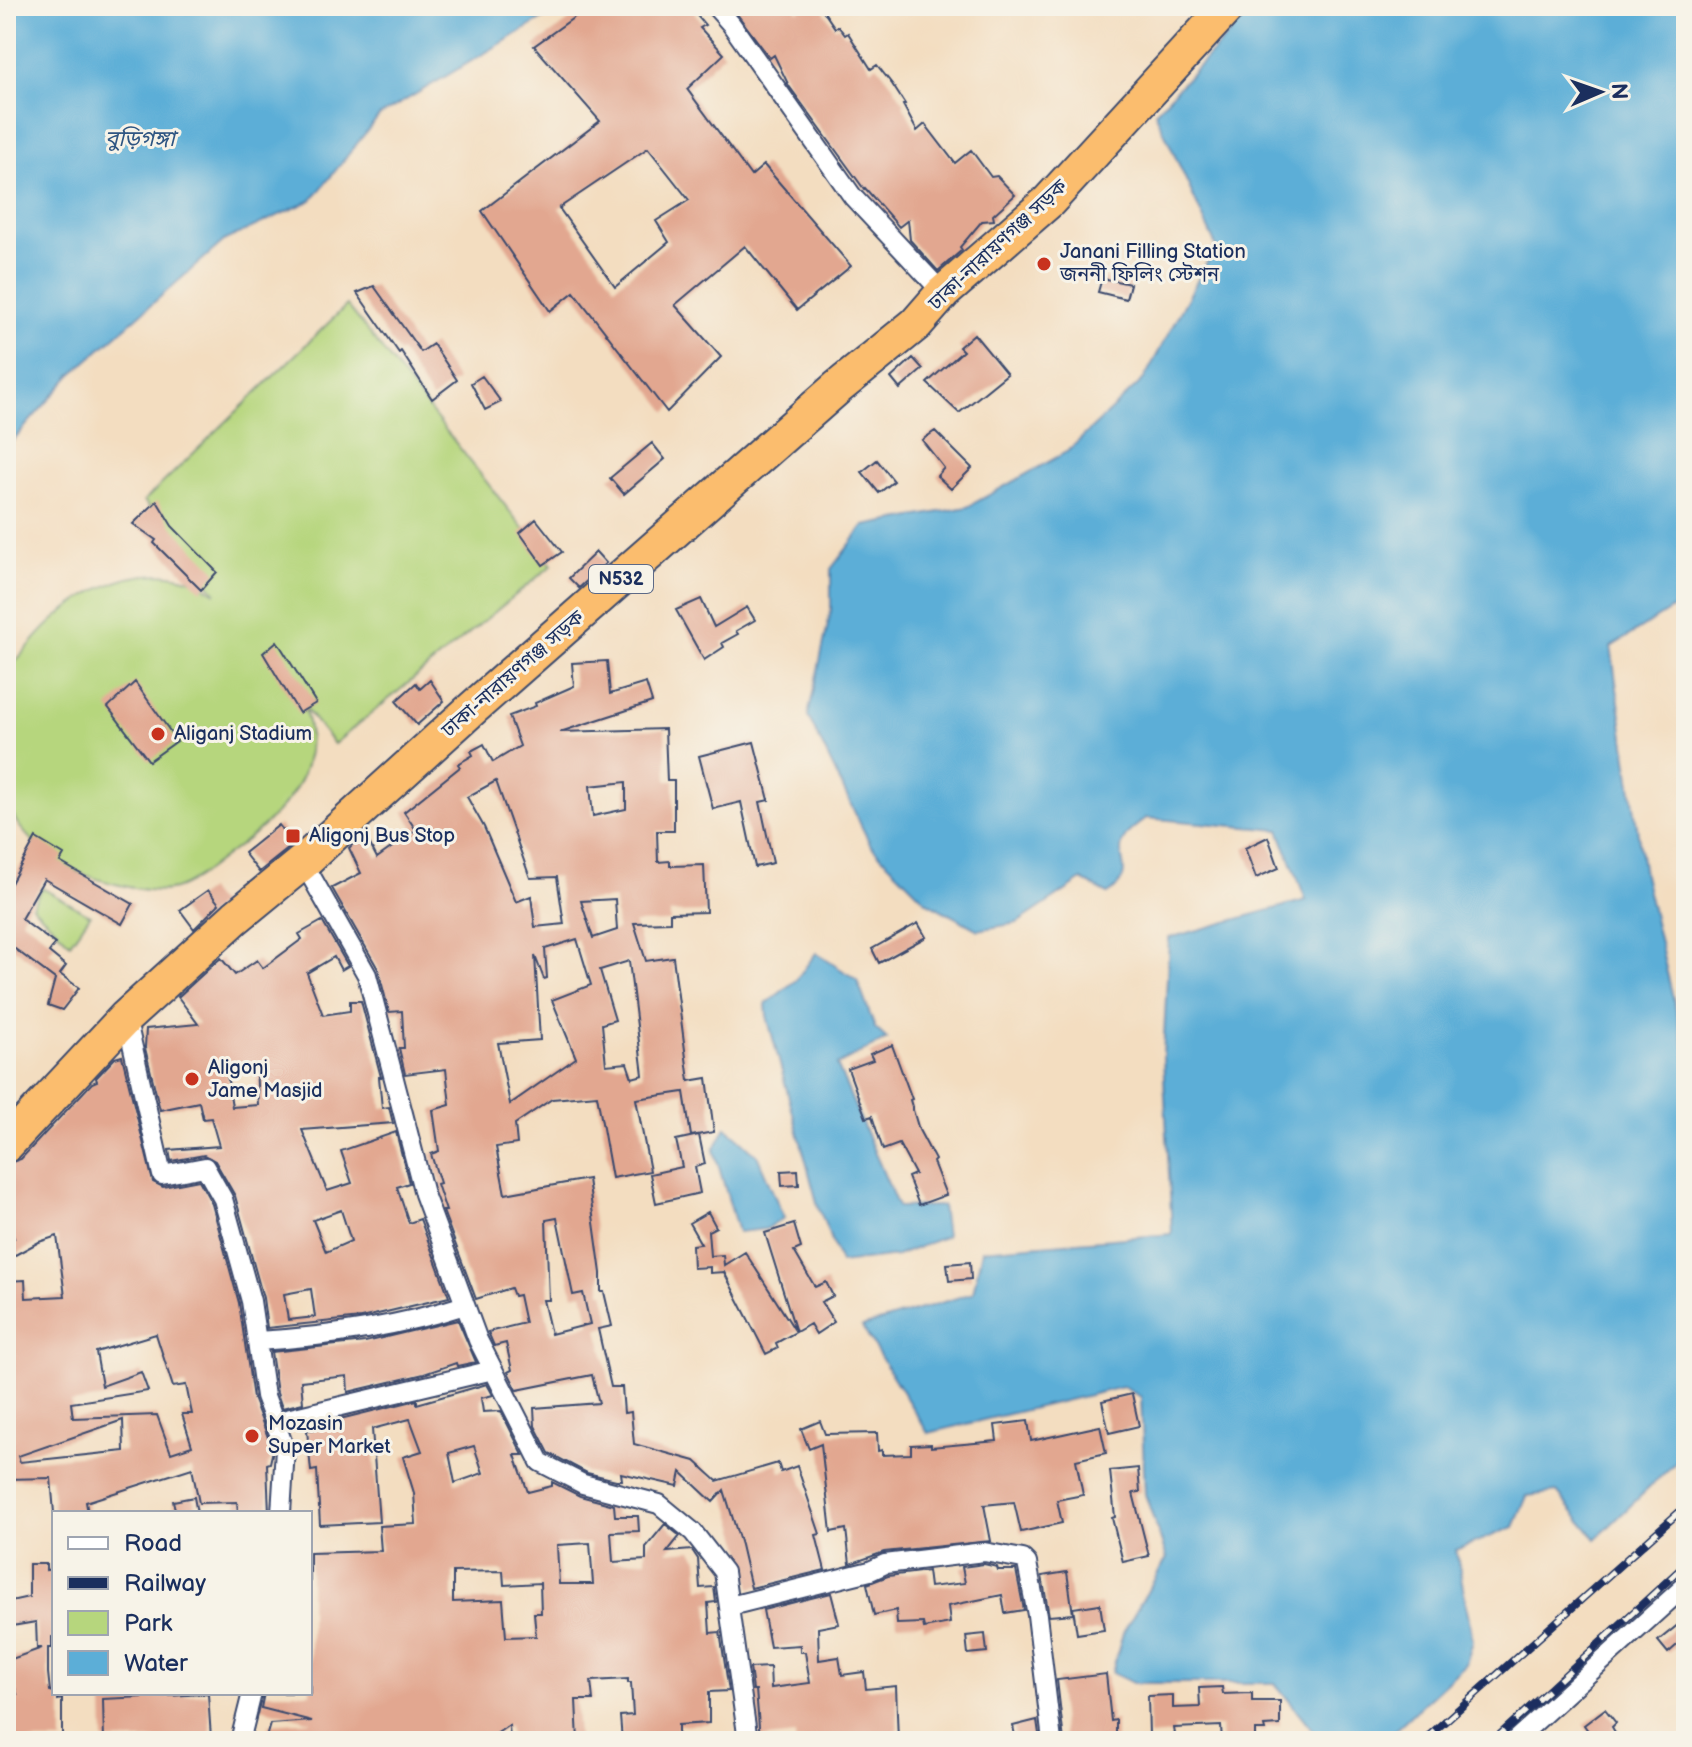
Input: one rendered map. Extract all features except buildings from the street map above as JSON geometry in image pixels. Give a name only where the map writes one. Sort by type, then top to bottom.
[{"type":"highway","name":"ঢাকা-নারায়ণগঞ্জ সড়ক","points":[[6,1145],[126,1017],[236,917],[303,862],[837,388],[916,324],[943,293],[1049,201],[1228,6]]},
{"type":"street","points":[[715,6],[731,24],[853,197],[943,293]]},
{"type":"street","points":[[303,862],[367,975],[424,1194],[478,1340],[493,1370],[540,1462],[583,1484],[659,1504],[693,1532],[724,1572],[748,1741]]},
{"type":"street","points":[[126,1017],[162,1175],[205,1167],[223,1199],[251,1301],[265,1396],[285,1449],[281,1511]]},
{"type":"street","points":[[257,1341],[370,1330],[465,1305]]},
{"type":"street","points":[[274,1422],[493,1370]]},
{"type":"street","points":[[730,1606],[870,1571],[885,1564],[984,1552],[1023,1559],[1027,1563],[1037,1615],[1052,1741]]},
{"type":"street","points":[[1514,1741],[1686,1585]]},
{"type":"street","points":[[240,1741],[252,1695]]},
{"type":"green space","points":[[347,305],[552,565],[334,744],[304,707],[309,731],[309,754],[293,793],[246,841],[196,878],[177,888],[151,890],[100,880],[71,869],[33,842],[20,827],[8,800],[5,699],[8,673],[62,613],[100,588],[144,575],[166,575],[189,579],[216,593],[144,501]]},
{"type":"green space","points":[[42,888],[90,915],[70,943],[32,906]]},
{"type":"water","name":"বুড়িগঙ্গা","points":[[6,6],[564,6],[379,116],[312,200],[225,240],[71,375],[6,448]]},
{"type":"water","points":[[1256,6],[1686,6],[1686,604],[1675,607],[1611,647],[1644,875],[1686,1053],[1686,1452],[1596,1539],[1557,1492],[1527,1496],[1514,1527],[1456,1550],[1473,1641],[1466,1664],[1383,1741],[1317,1741],[1312,1729],[1275,1683],[1133,1683],[1112,1673],[1123,1633],[1167,1558],[1145,1494],[1141,1397],[1123,1387],[928,1433],[862,1327],[973,1293],[982,1250],[1172,1234],[1163,1057],[1169,938],[1306,900],[1279,830],[1146,818],[1130,831],[1122,844],[1124,872],[1118,886],[1108,894],[1082,880],[1017,923],[978,930],[927,902],[871,846],[808,716],[831,610],[831,569],[864,526],[967,507],[1068,451],[1144,379],[1216,246],[1155,112]]},
{"type":"water","points":[[816,953],[857,980],[875,1028],[887,1039],[837,1065],[898,1207],[942,1206],[946,1236],[897,1256],[840,1263],[818,1206],[767,1016],[766,1004],[796,980]]},
{"type":"water","points":[[726,1127],[757,1155],[784,1218],[766,1229],[738,1232],[714,1150]]},
{"type":"railway","points":[[1423,1741],[1686,1506]]},
{"type":"railway","points":[[1493,1741],[1686,1564]]},
{"type":"place","name":"Janani Filling Station জননী ফিলিং স্টেশন","points":[[1044,264]]},
{"type":"place","name":"Aliganj Stadium","points":[[158,734]]},
{"type":"place","name":"Aligonj Bus Stop","points":[[293,836]]},
{"type":"place","name":"Aligonj Jame Masjid","points":[[192,1079]]},
{"type":"place","name":"Mozasin Super Market","points":[[252,1436]]}]
